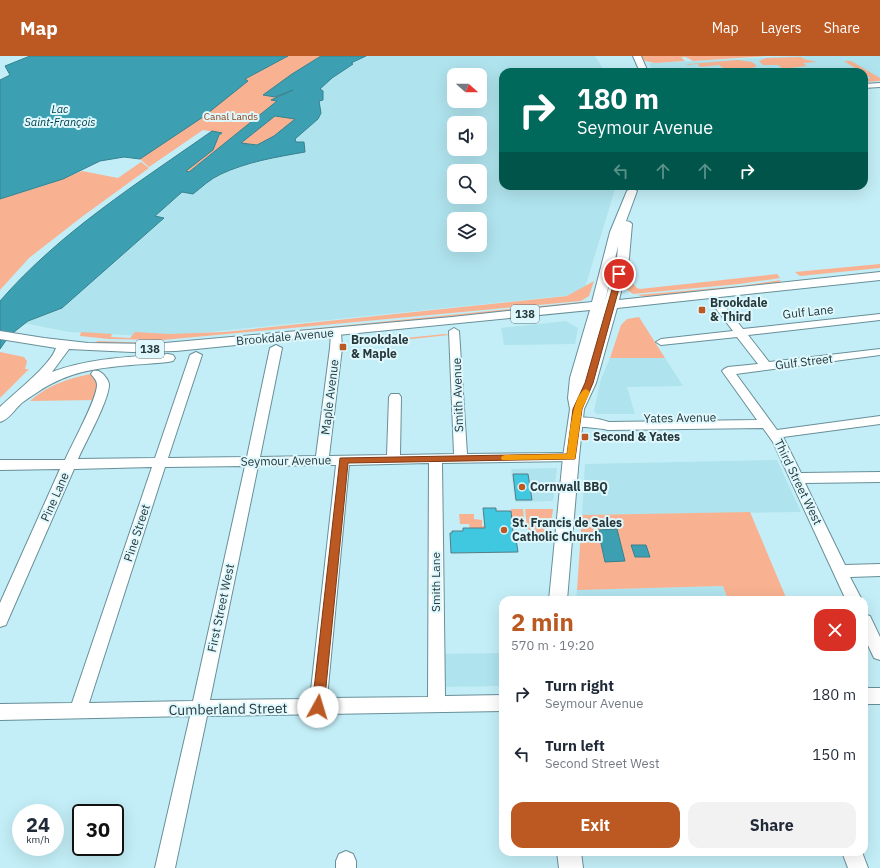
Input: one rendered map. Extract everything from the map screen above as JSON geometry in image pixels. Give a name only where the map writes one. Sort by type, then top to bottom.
[{"type":"main road","points":[[637,56],[642,68]]},
{"type":"main road","points":[[558,596],[571,457],[577,416],[589,383],[616,232],[631,190]]},
{"type":"main road","points":[[603,310],[618,280],[623,258],[632,190]]},
{"type":"main road","name":"Brookdale Avenue","points":[[0,335],[8,343],[89,356],[196,355],[276,348],[336,337],[603,310],[716,302],[795,288],[880,276]]},
{"type":"main road","points":[[618,280],[619,287],[625,295],[649,300]]},
{"type":"main road","name":"Brookdale Avenue","points":[[58,350],[158,348],[454,331],[603,310],[649,300],[795,288],[880,284]]},
{"type":"main road","points":[[0,416],[6,403],[48,368],[58,350]]},
{"type":"main road","points":[[6,403],[69,371],[88,367],[178,356]]},
{"type":"main road","points":[[69,371],[86,371],[97,374]]},
{"type":"main road","points":[[569,856],[570,868]]},
{"type":"street","points":[[868,86],[880,85]]},
{"type":"street","points":[[716,302],[766,366]]},
{"type":"street","name":"Gulf Lane","points":[[661,342],[880,317]]},
{"type":"street","name":"Smith Avenue","points":[[454,331],[461,458]]},
{"type":"street","name":"Maple Avenue","points":[[322,460],[336,337]]},
{"type":"street","name":"First Street West","points":[[165,868],[276,348]]},
{"type":"street","name":"Gulf Street","points":[[728,371],[880,352]]},
{"type":"street","name":"Pine Street","points":[[78,711],[196,355]]},
{"type":"street","name":"Third Street West","points":[[728,371],[779,441],[852,596]]},
{"type":"street","name":"Pine Lane","points":[[0,620],[100,398],[103,386],[102,380],[97,374]]},
{"type":"street","points":[[393,459],[395,397]]},
{"type":"street","name":"Yates Avenue","points":[[577,416],[608,426],[659,422],[764,420]]},
{"type":"street","points":[[775,434],[880,420]]},
{"type":"street","name":"Seymour Avenue","points":[[0,465],[571,457]]},
{"type":"street","name":"Smith Lane","points":[[435,459],[436,705]]},
{"type":"street","points":[[318,707],[343,460]]},
{"type":"street","points":[[797,478],[880,477]]},
{"type":"street","points":[[840,571],[880,570]]},
{"type":"street","points":[[868,629],[880,653]]},
{"type":"street","points":[[868,696],[880,696]]},
{"type":"street","name":"Cumberland Street","points":[[0,712],[499,703]]},
{"type":"street","points":[[854,856],[858,868]]},
{"type":"shaded area","points":[[366,56],[595,56],[602,68],[499,68],[499,190],[615,190],[583,294],[161,337],[69,332],[24,323],[62,308],[164,218],[154,216],[182,192],[193,194],[220,174],[239,167],[278,157],[295,142],[295,139],[318,119],[321,113],[319,101],[323,99],[323,91],[320,89],[332,78],[352,65],[350,64]]},
{"type":"shaded area","points":[[798,56],[880,56],[880,81],[868,82],[868,68],[651,68],[649,63]]},
{"type":"shaded area","points":[[566,321],[578,328],[575,344],[504,345],[501,328]]},
{"type":"shaded area","points":[[610,358],[665,358],[683,386],[627,387],[635,414],[597,414],[594,411],[601,379]]},
{"type":"shaded area","points":[[777,460],[801,512],[582,515],[585,464]]},
{"type":"shaded area","points":[[557,468],[553,501],[515,502],[511,469]]},
{"type":"shaded area","points":[[723,586],[727,596],[576,596],[577,590]]},
{"type":"shaded area","points":[[499,653],[499,686],[433,687],[433,654]]},
{"type":"green space","name":"Canal Lands","points":[[288,56],[321,56],[292,74],[275,97],[291,89],[293,90],[272,100],[278,101],[189,172],[186,171],[222,133],[203,130],[149,167],[140,159],[248,81],[245,79]]},
{"type":"green space","points":[[641,56],[767,56],[693,61],[686,57],[681,57],[685,61],[655,63],[645,61]]},
{"type":"green space","points":[[801,57],[817,62],[803,63],[807,66],[782,68],[778,65],[763,65],[759,61],[766,58]]},
{"type":"green space","points":[[738,60],[752,62],[757,66],[752,68],[723,68],[719,65],[700,67],[698,64],[686,65]]},
{"type":"green space","points":[[844,61],[851,61],[863,68],[855,68]]},
{"type":"green space","points":[[868,71],[880,78],[880,81],[868,82],[868,78],[871,78],[868,76]]},
{"type":"green space","points":[[275,116],[295,119],[274,137],[257,145],[241,143]]},
{"type":"green space","points":[[141,162],[149,168],[29,258],[0,290],[0,199],[49,184],[82,171],[118,178]]},
{"type":"green space","points":[[880,264],[880,268],[800,276],[795,272]]},
{"type":"green space","points":[[777,274],[780,278],[739,284],[633,294],[626,289],[629,280],[640,289]]},
{"type":"green space","points":[[781,280],[779,283],[647,297],[637,295],[740,286]]},
{"type":"green space","points":[[594,281],[589,296],[581,301],[163,340],[109,339],[80,336],[81,332],[112,334],[111,337],[130,338],[135,332],[169,334],[224,332],[567,296]]},
{"type":"green space","points":[[582,302],[583,304],[577,305],[201,342],[137,345],[92,344],[98,341],[152,343],[187,341]]},
{"type":"green space","points":[[639,317],[665,358],[610,358],[621,325],[627,319]]},
{"type":"green space","points":[[445,334],[449,335],[374,343],[375,341]]},
{"type":"green space","points":[[0,352],[24,357],[27,361],[25,369],[29,369],[0,398]]},
{"type":"green space","points":[[90,374],[98,380],[96,400],[30,401],[37,395],[58,383]]},
{"type":"green space","points":[[511,509],[523,509],[525,526],[516,525],[512,522]]},
{"type":"green space","points":[[525,509],[553,509],[549,537],[540,537],[527,528]]},
{"type":"green space","points":[[750,512],[785,596],[727,596],[723,586],[577,590],[582,515]]},
{"type":"green space","points":[[459,514],[474,514],[474,519],[482,520],[482,526],[495,526],[496,531],[470,528],[469,524],[460,524]]},
{"type":"water","name":"Lac Saint-François","points":[[30,56],[288,56],[245,79],[248,81],[203,117],[140,159],[124,157],[100,161],[63,179],[0,199],[0,80],[10,75],[5,66]]},
{"type":"water","points":[[321,56],[366,56],[351,63],[353,64],[332,78],[320,89],[323,91],[323,100],[319,101],[321,113],[318,119],[295,139],[296,142],[304,142],[305,152],[241,166],[217,176],[193,194],[182,192],[155,216],[164,218],[62,308],[28,321],[9,336],[0,349],[0,301],[23,276],[74,231],[128,189],[212,131],[222,133],[219,135],[213,150],[186,171],[189,172],[277,101],[271,100],[293,90],[275,97],[263,95],[292,74]],"holes":[[[275,116],[295,119],[274,136],[257,145],[241,143]]]},
{"type":"water","points":[[617,529],[625,561],[605,562],[598,530]]},
{"type":"water","points":[[631,545],[646,545],[650,557],[635,557]]},
{"type":"building","name":"Cornwall BBQ","points":[[513,474],[528,474],[532,500],[516,500]]},
{"type":"building","name":"St. Francis de Sales Catholic Church","points":[[483,508],[496,508],[496,511],[511,511],[513,532],[515,532],[518,552],[451,553],[450,533],[452,533],[452,531],[463,531],[463,528],[485,528]]},
{"type":"slow traffic","points":[[505,458],[571,457],[577,409],[586,392]]},
{"type":"place","name":"Brookdale & Third","points":[[702,310]]},
{"type":"place","name":"Brookdale & Maple","points":[[343,347]]},
{"type":"place","name":"Second & Yates","points":[[585,437]]},
{"type":"place","name":"Cornwall BBQ","points":[[522,487]]},
{"type":"place","name":"St. Francis de Sales Catholic Church","points":[[504,530]]},
{"type":"route","points":[[318,707],[343,460],[571,457],[577,409],[583,399],[589,383],[619,274]]}]
